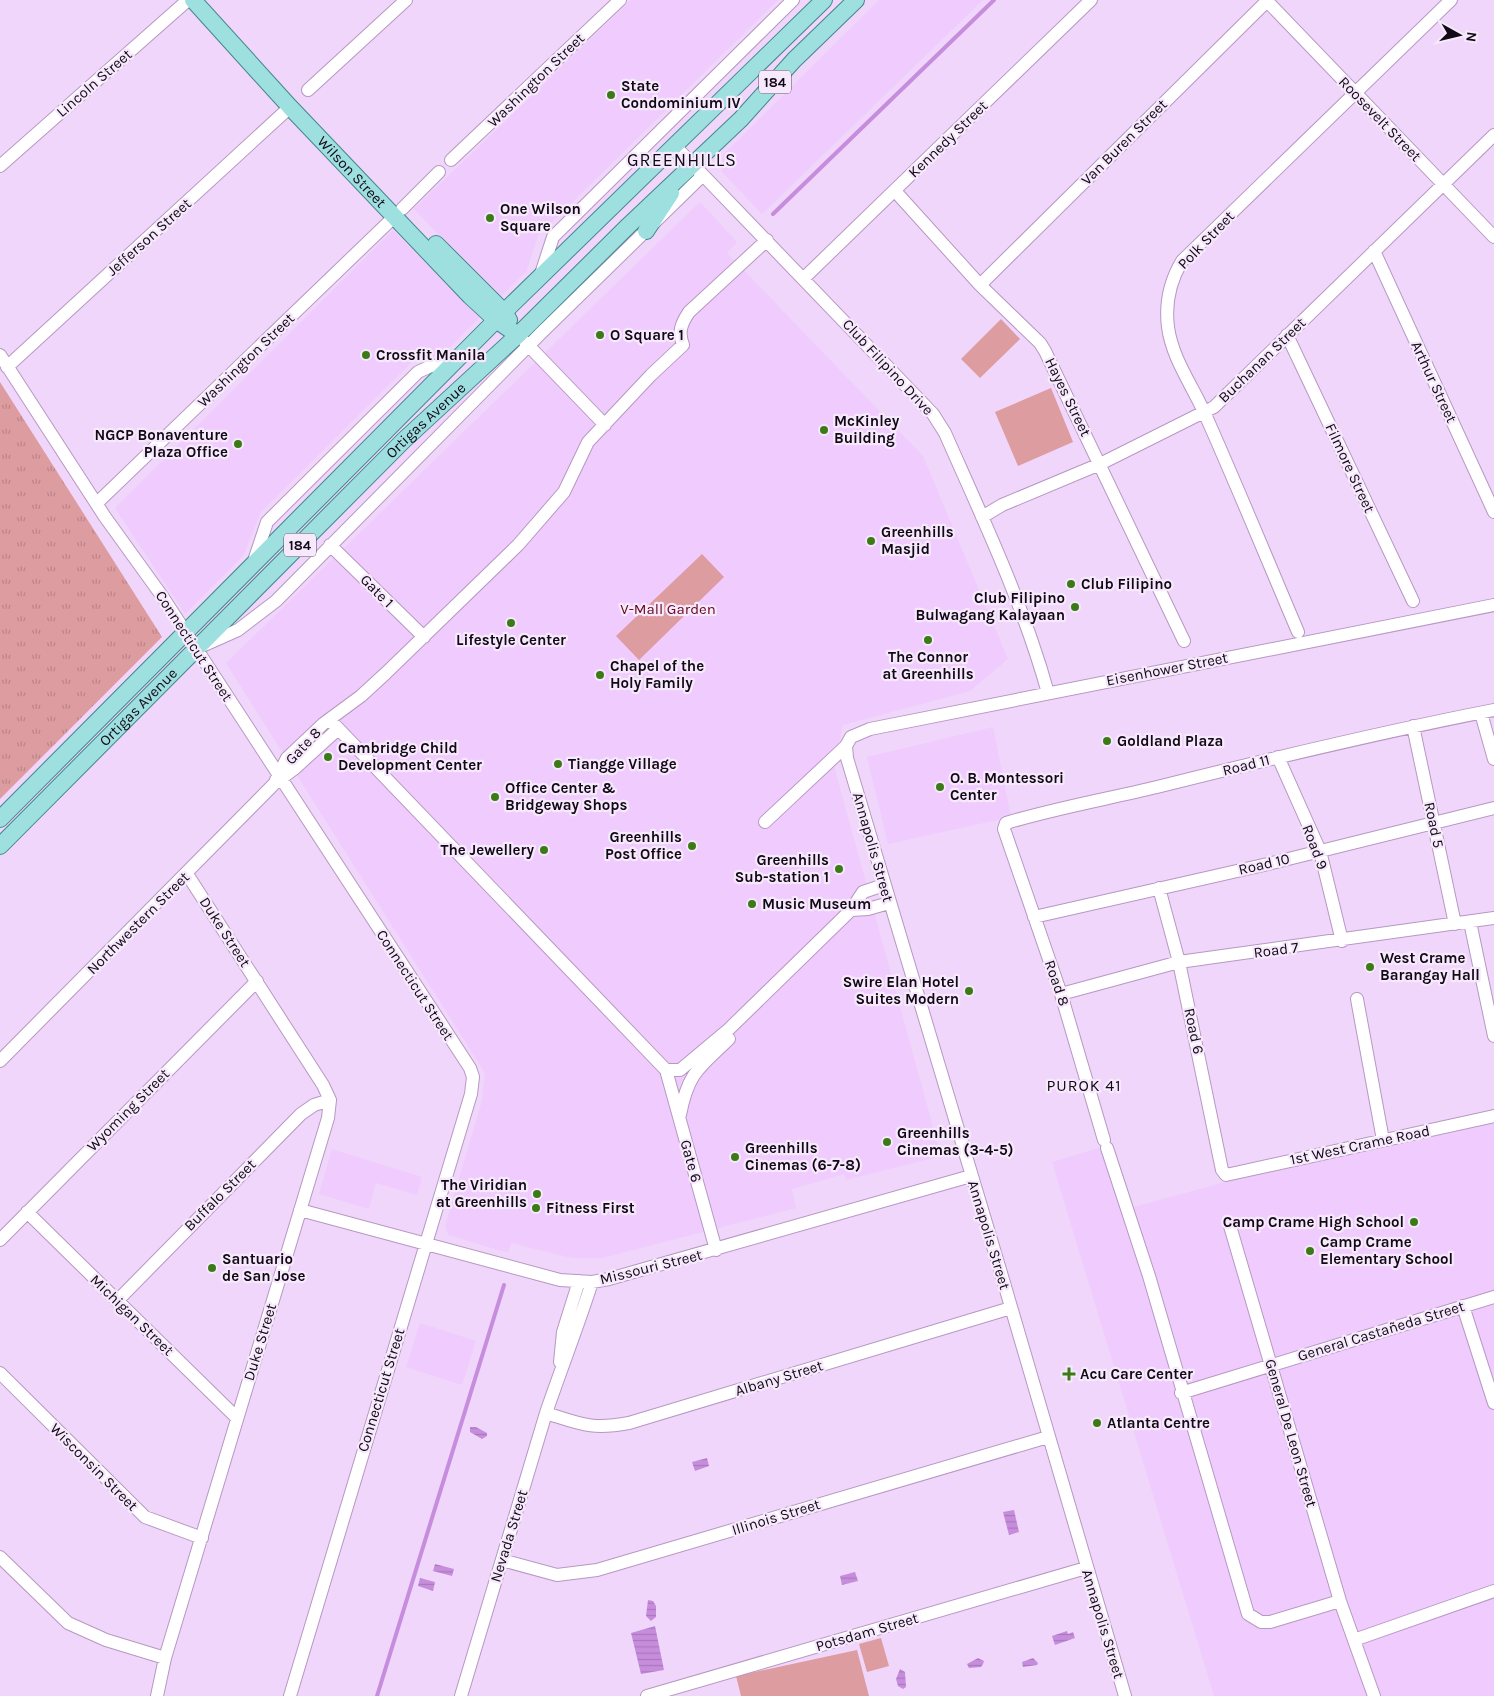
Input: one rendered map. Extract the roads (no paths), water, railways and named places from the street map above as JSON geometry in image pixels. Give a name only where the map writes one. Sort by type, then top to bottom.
[{"type":"main road","name":"Wilson Street","points":[[193,0],[290,107],[518,335]]},
{"type":"main road","name":"Wilson Street","points":[[205,0],[398,213],[410,232],[470,296],[500,316]]},
{"type":"main road","name":"Ortigas Avenue","points":[[0,819],[500,316],[824,0]]},
{"type":"main road","name":"Ortigas Avenue","points":[[0,846],[404,440],[518,335],[673,183],[698,170],[794,60],[856,0]]},
{"type":"main road","points":[[646,230],[670,197],[673,183]]},
{"type":"street","name":"Lincoln Street","points":[[0,166],[188,0]]},
{"type":"street","points":[[308,90],[406,0]]},
{"type":"street","name":"Washington Street","points":[[451,160],[620,0]]},
{"type":"street","points":[[540,278],[553,237],[793,0]]},
{"type":"street","name":"Kennedy Street","points":[[804,278],[1091,0]]},
{"type":"street","name":"Roosevelt Street","points":[[1267,0],[1494,237]]},
{"type":"street","name":"Van Buren Street","points":[[980,285],[1267,0]]},
{"type":"street","name":"Polk Street","points":[[1298,632],[1204,413],[1172,349],[1168,325],[1168,308],[1173,276],[1182,261],[1451,0]]},
{"type":"street","name":"Jefferson Street","points":[[8,367],[290,107]]},
{"type":"street","name":"Buchanan Street","points":[[982,517],[1002,505],[1100,464],[1204,413],[1287,336],[1494,134]]},
{"type":"street","name":"Club Filipino Drive","points":[[675,146],[804,278],[932,414],[945,434],[1009,577],[1038,657],[1048,693]]},
{"type":"street","points":[[196,650],[238,630],[276,601],[646,230],[698,170]]},
{"type":"street","name":"Washington Street","points":[[96,503],[439,172]]},
{"type":"street","name":"Hayes Street","points":[[895,191],[980,285],[1040,342],[1184,641]]},
{"type":"street","name":"Gate 8","points":[[278,780],[518,545],[557,502],[564,492],[588,442],[651,374],[683,345],[680,326],[689,312],[767,240]]},
{"type":"street","name":"Arthur Street","points":[[1374,251],[1494,512]]},
{"type":"street","name":"Wilson Street","points":[[518,335],[605,425]]},
{"type":"street","name":"Filmore Street","points":[[1287,336],[1413,601]]},
{"type":"street","name":"Connecticut Street","points":[[0,355],[96,503],[186,634],[278,780],[470,1068],[473,1076],[470,1094],[290,1696]]},
{"type":"street","name":"Gate 1","points":[[330,545],[424,637]]},
{"type":"street","name":"Eisenhower Street","points":[[765,822],[846,746],[851,737],[870,729],[1494,605]]},
{"type":"street","points":[[1488,711],[1494,759]]},
{"type":"street","name":"Road 11","points":[[1004,829],[1006,823],[1046,811],[1413,726],[1488,711]]},
{"type":"street","points":[[334,724],[666,1070],[680,1070],[729,1028],[851,910],[862,892],[884,885]]},
{"type":"street","name":"Road 5","points":[[1413,726],[1456,924]]},
{"type":"street","name":"Annapolis Street","points":[[846,746],[849,765],[889,903],[1012,1308],[1124,1696]]},
{"type":"street","name":"Road 9","points":[[1278,757],[1320,851],[1342,941]]},
{"type":"street","points":[[819,771],[838,762],[849,765]]},
{"type":"street","name":"Northwestern Street","points":[[0,1061],[278,780]]},
{"type":"street","name":"Road 10","points":[[1034,917],[1320,851],[1494,808]]},
{"type":"street","name":"Road 8","points":[[1004,829],[1061,994],[1148,1276],[1248,1614],[1261,1622],[1270,1622],[1340,1601]]},
{"type":"street","name":"Duke Street","points":[[156,1696],[165,1658],[328,1118],[330,1100],[323,1085],[187,874]]},
{"type":"street","name":"Road 6","points":[[1160,888],[1179,962],[1222,1170],[1226,1175]]},
{"type":"street","points":[[851,910],[868,909],[889,903]]},
{"type":"street","name":"Road 7","points":[[1061,994],[1179,962],[1342,941],[1494,918]]},
{"type":"street","points":[[1470,922],[1494,1036]]},
{"type":"street","name":"Wyoming Street","points":[[0,1240],[257,981]]},
{"type":"street","points":[[1357,999],[1383,1140]]},
{"type":"street","points":[[679,1120],[684,1091],[692,1075],[729,1039]]},
{"type":"street","name":"Gate 6","points":[[666,1070],[716,1250]]},
{"type":"street","name":"Buffalo Street","points":[[118,1301],[301,1114],[314,1105],[330,1100]]},
{"type":"street","name":"1st West Crame Road","points":[[1226,1175],[1494,1116]]},
{"type":"street","name":"Missouri Street","points":[[300,1210],[424,1245],[560,1280],[592,1282],[716,1250],[971,1176]]},
{"type":"street","name":"Michigan Street","points":[[27,1212],[237,1418]]},
{"type":"street","name":"General De Leon Street","points":[[1230,1226],[1340,1601],[1374,1696]]},
{"type":"street","name":"Nevada Street","points":[[558,1376],[564,1332],[579,1281]]},
{"type":"street","name":"Nevada Street","points":[[463,1696],[546,1413],[558,1376],[576,1335],[592,1282]]},
{"type":"street","name":"General Castañeda Street","points":[[1182,1393],[1494,1296]]},
{"type":"street","points":[[1463,1306],[1494,1403]]},
{"type":"street","name":"Albany Street","points":[[546,1413],[603,1428],[629,1423],[1012,1308]]},
{"type":"street","name":"Wisconsin Street","points":[[0,1373],[145,1517],[161,1525],[202,1538]]},
{"type":"street","name":"Illinois Street","points":[[502,1560],[557,1576],[597,1570],[1048,1437]]},
{"type":"street","points":[[0,1557],[68,1623],[106,1640],[165,1658]]},
{"type":"street","name":"Potsdam Street","points":[[647,1696],[1086,1568]]},
{"type":"street","points":[[1354,1640],[1494,1591]]},
{"type":"waterway","points":[[773,214],[994,0]]},
{"type":"waterway","points":[[377,1696],[504,1285]]},
{"type":"place","name":"State Condominium IV","points":[[611,95]]},
{"type":"place","name":"One Wilson Square","points":[[490,218]]},
{"type":"place","name":"O Square 1","points":[[600,335]]},
{"type":"place","name":"Crossfit Manila","points":[[366,355]]},
{"type":"place","name":"McKinley Building","points":[[824,430]]},
{"type":"place","name":"NGCP Bonaventure Plaza Office","points":[[238,444]]},
{"type":"place","name":"Greenhills Masjid","points":[[871,541]]},
{"type":"place","name":"Club Filipino","points":[[1071,584]]},
{"type":"place","name":"Club Filipino Bulwagang Kalayaan","points":[[1075,607]]},
{"type":"place","name":"Lifestyle Center","points":[[511,623]]},
{"type":"place","name":"The Connor at Greenhills","points":[[928,640]]},
{"type":"place","name":"Chapel of the Holy Family","points":[[600,675]]},
{"type":"place","name":"Goldland Plaza","points":[[1107,741]]},
{"type":"place","name":"Cambridge Child Development Center","points":[[328,757]]},
{"type":"place","name":"Tiangge Village","points":[[558,764]]},
{"type":"place","name":"O. B. Montessori Center","points":[[940,787]]},
{"type":"place","name":"Office Center & Bridgeway Shops","points":[[495,797]]},
{"type":"place","name":"Greenhills Post Office","points":[[692,846]]},
{"type":"place","name":"The Jewellery","points":[[544,850]]},
{"type":"place","name":"Greenhills Sub-station 1","points":[[839,869]]},
{"type":"place","name":"Music Museum","points":[[752,904]]},
{"type":"place","name":"West Crame Barangay Hall","points":[[1370,967]]},
{"type":"place","name":"Swire Elan Hotel Suites Modern","points":[[969,991]]},
{"type":"place","name":"Greenhills Cinemas (3-4-5)","points":[[887,1142]]},
{"type":"place","name":"Greenhills Cinemas (6-7-8)","points":[[735,1157]]},
{"type":"place","name":"The Viridian at Greenhills","points":[[537,1194]]},
{"type":"place","name":"Fitness First","points":[[536,1208]]},
{"type":"place","name":"Camp Crame High School","points":[[1414,1222]]},
{"type":"place","name":"Camp Crame Elementary School","points":[[1310,1251]]},
{"type":"place","name":"Santuario de San Jose","points":[[212,1268]]},
{"type":"place","name":"Acu Care Center","points":[[1069,1374]]},
{"type":"place","name":"Atlanta Centre","points":[[1097,1423]]},
{"type":"district","name":"GREENHILLS","points":[[682,160]]},
{"type":"district","name":"PUROK 41","points":[[1084,1085]]},
{"type":"park label","name":"V-Mall Garden","points":[[668,609]]}]
